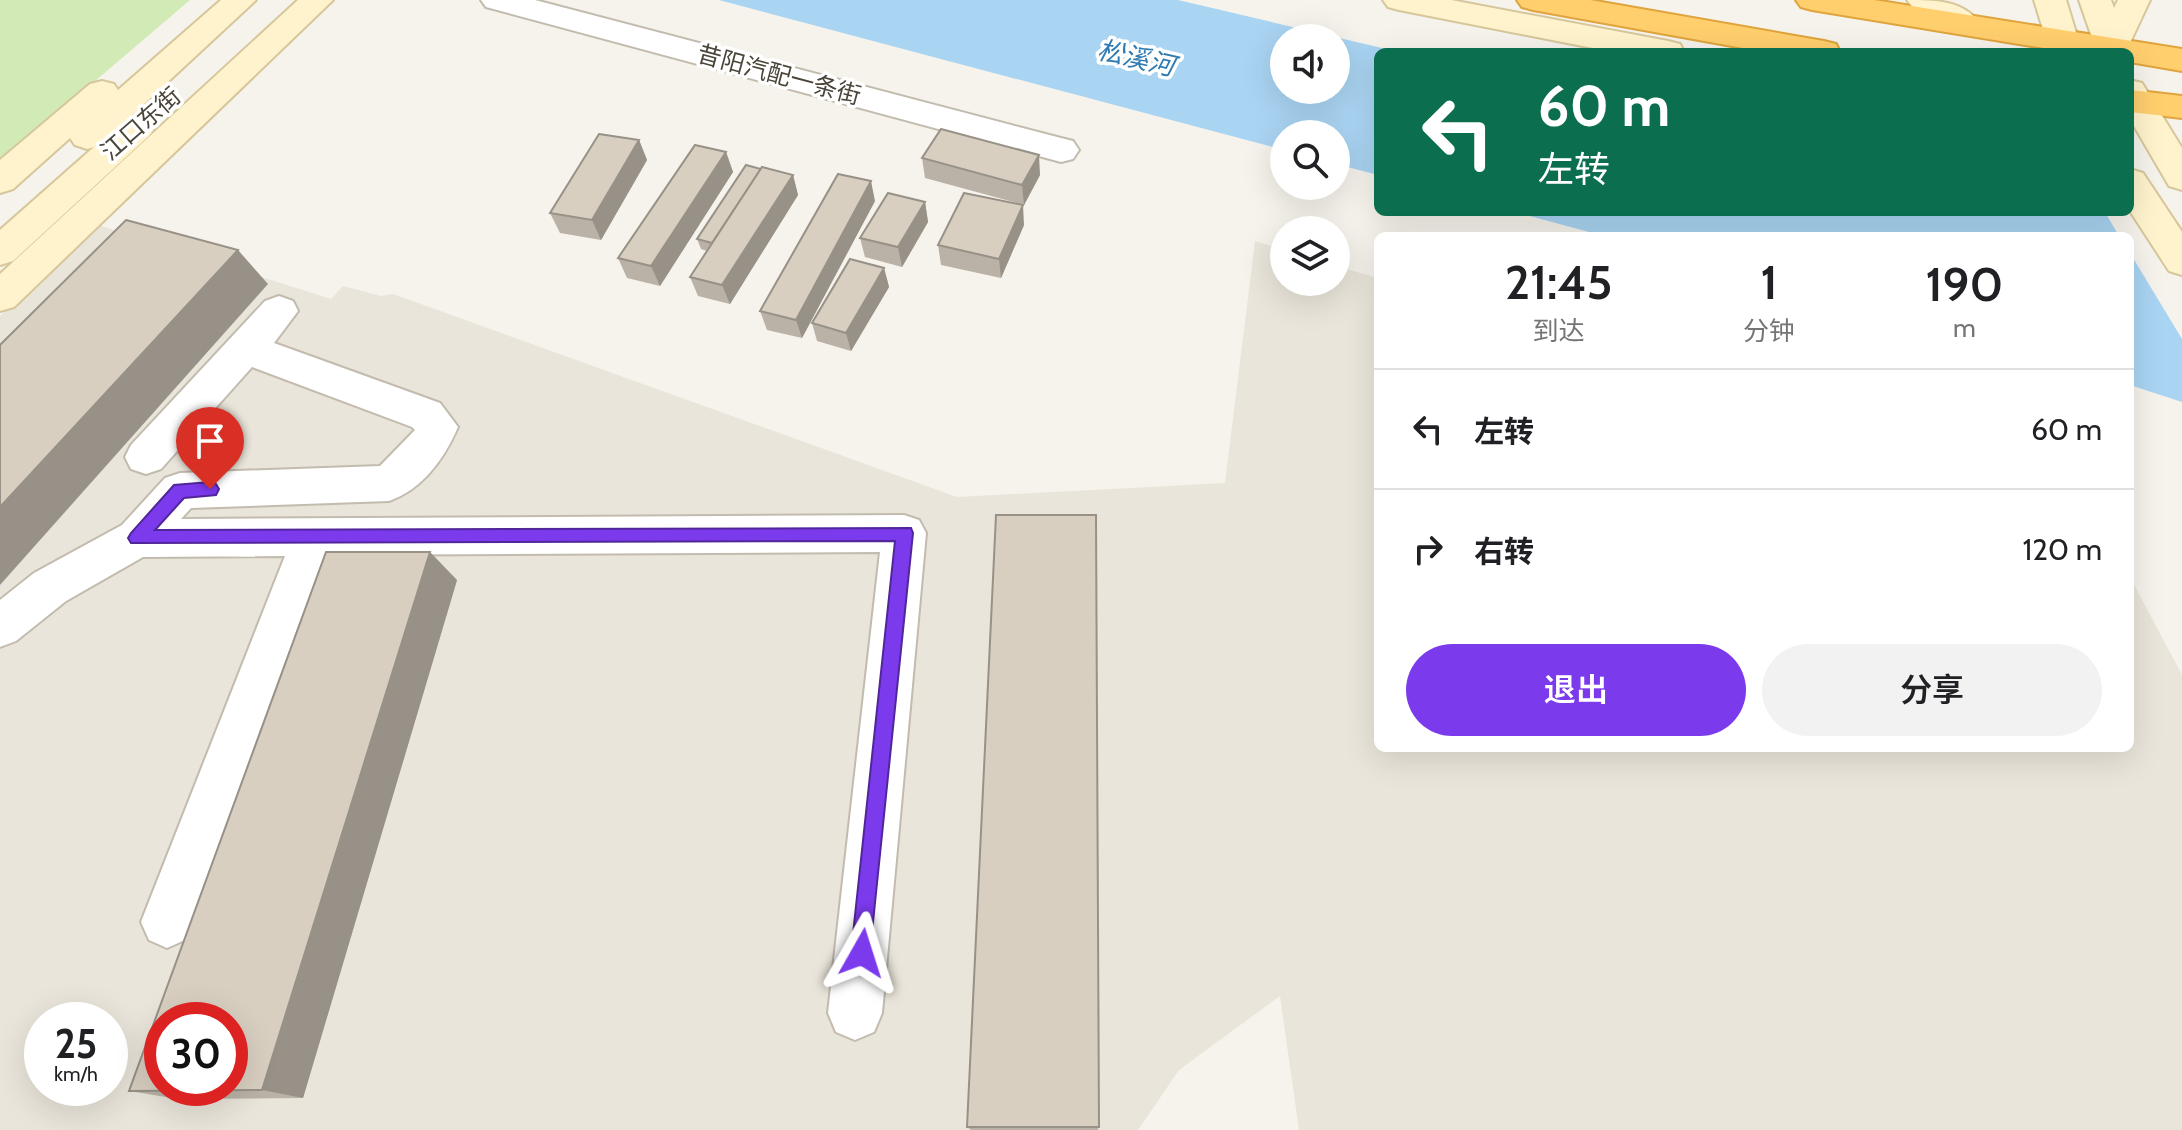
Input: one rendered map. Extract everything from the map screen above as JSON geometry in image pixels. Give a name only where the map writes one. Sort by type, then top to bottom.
[{"type":"highway","points":[[1533,0],[1802,48]]},
{"type":"highway","points":[[1812,0],[2088,48]]},
{"type":"highway","points":[[2134,53],[2182,60]]},
{"type":"highway","points":[[2134,98],[2182,107]]},
{"type":"main road","points":[[12,201],[210,0]]},
{"type":"main road","name":"江口东街","points":[[0,251],[12,201],[240,0]]},
{"type":"main road","name":"江口东街","points":[[12,201],[283,0]]},
{"type":"main road","points":[[0,297],[317,0]]},
{"type":"main road","points":[[1399,0],[1647,48]]},
{"type":"main road","points":[[1923,0],[1964,24]]},
{"type":"main road","points":[[2026,0],[2064,46]]},
{"type":"main road","points":[[2050,0],[2064,46]]},
{"type":"main road","points":[[2095,0],[2111,48]]},
{"type":"main road","points":[[2113,48],[2134,0]]},
{"type":"main road","points":[[2134,101],[2178,172]]},
{"type":"main road","points":[[2134,188],[2182,261]]},
{"type":"main road","points":[[12,201],[85,216]]},
{"type":"street","name":"昔阳汽配一条街","points":[[497,0],[1061,150]]},
{"type":"street","points":[[146,457],[279,311]]},
{"type":"street","points":[[0,627],[50,587],[137,538],[180,491],[389,483],[405,471],[431,442],[437,427],[426,415],[245,348]]},
{"type":"street","points":[[137,538],[904,533],[855,1013]]},
{"type":"street","points":[[167,922],[314,537]]},
{"type":"shaded area","points":[[95,224],[331,299],[343,286],[381,296],[393,294],[957,497],[1225,483],[1255,241],[1270,246],[1270,296],[1350,296],[1350,270],[1374,277],[1374,752],[2134,752],[2134,585],[2182,675],[2182,1130],[1299,1130],[1280,996],[1179,1070],[1138,1130],[0,1130],[0,316]]},
{"type":"green space","points":[[0,0],[190,0],[0,162]]},
{"type":"water","name":"松溪河","points":[[719,0],[1178,0],[1280,24],[1270,24],[1270,104],[1350,104],[1350,40],[1382,48],[1374,48],[1374,174],[1350,168],[1350,120],[1270,120],[1270,146]]},
{"type":"water","points":[[2182,214],[2182,402],[2134,386],[2134,232],[1589,232],[1530,216]]},
{"type":"pier","points":[[2134,201],[2182,210],[2182,339],[2134,260],[2134,232],[2117,232],[2107,216],[2134,216]]},
{"type":"building","points":[[941,129],[1039,155],[1022,185],[922,158]]},
{"type":"building","points":[[599,134],[639,140],[592,220],[550,213]]},
{"type":"building","points":[[695,145],[726,152],[651,266],[618,258]]},
{"type":"building","points":[[746,165],[761,169],[712,243],[697,239]]},
{"type":"building","points":[[762,167],[793,175],[722,285],[690,277]]},
{"type":"building","points":[[838,174],[871,181],[796,320],[760,311]]},
{"type":"building","points":[[888,193],[925,202],[898,247],[860,238]]},
{"type":"building","points":[[964,193],[1023,205],[999,259],[938,245]]},
{"type":"building","points":[[126,220],[238,250],[0,507],[0,345]]},
{"type":"building","points":[[850,259],[884,268],[846,333],[812,323]]},
{"type":"building","points":[[996,515],[1096,515],[1099,1127],[967,1127]]},
{"type":"building","points":[[326,552],[430,552],[262,1090],[248,1090],[248,1002],[162,1002]]},
{"type":"building","points":[[144,1050],[144,1091],[129,1091]]},
{"type":"route","points":[[210,489],[180,491],[137,538],[904,533],[862,953]]}]
